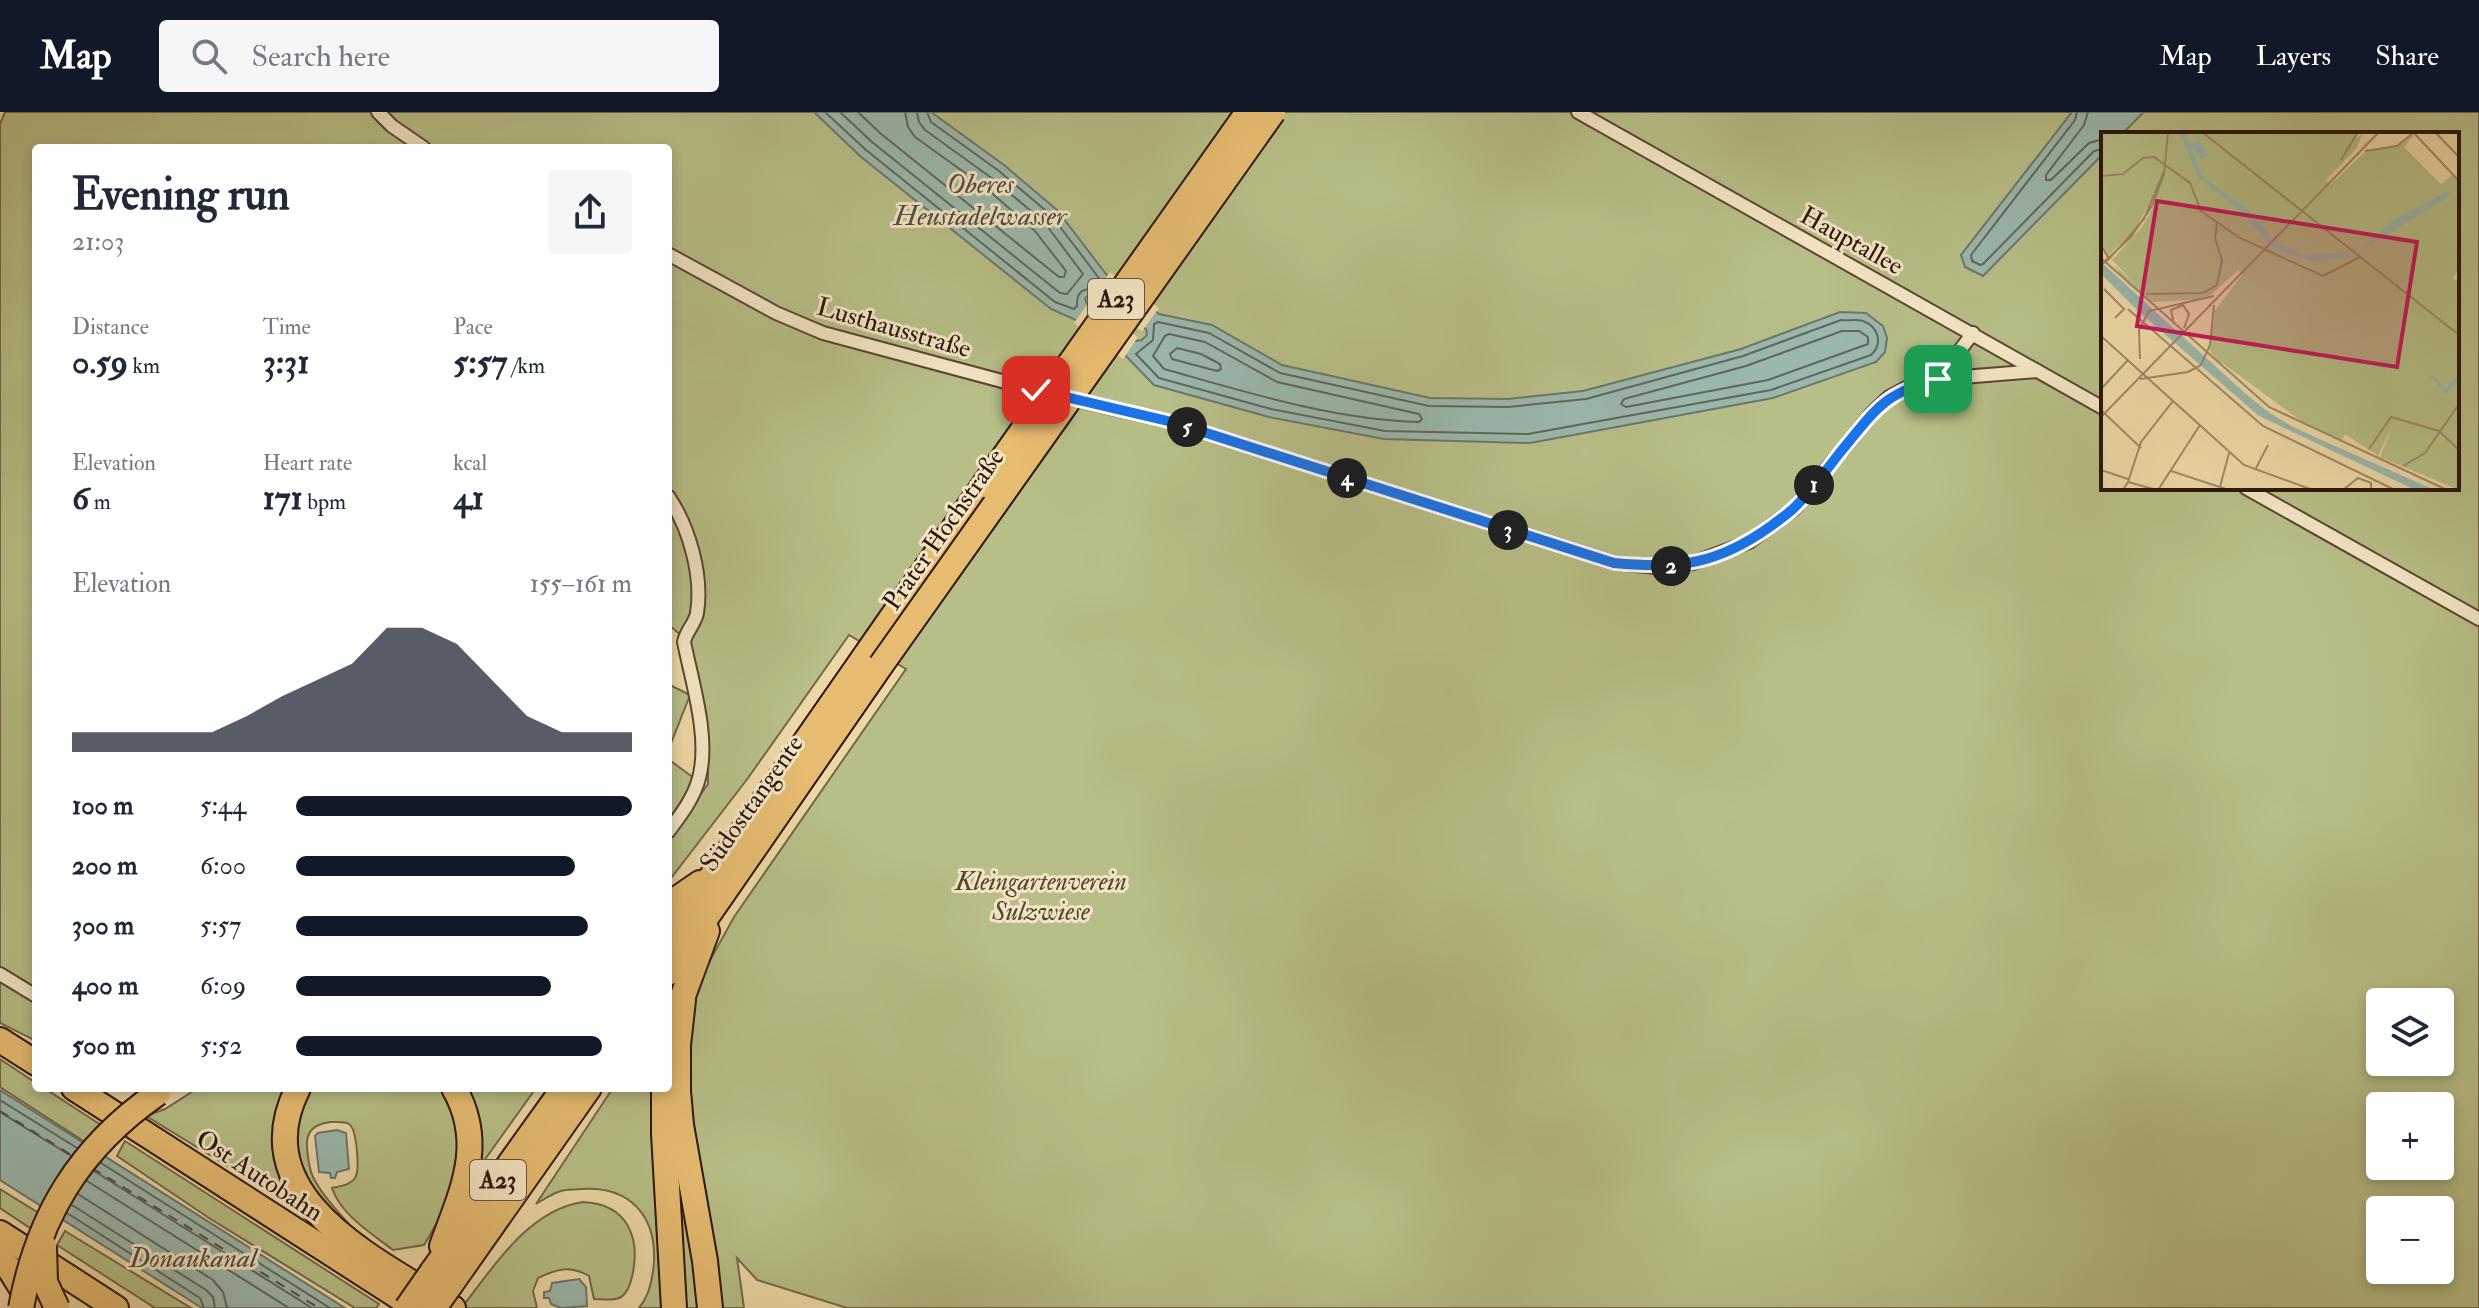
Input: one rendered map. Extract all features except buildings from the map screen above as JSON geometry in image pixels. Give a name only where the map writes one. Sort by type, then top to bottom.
[{"type":"highway","name":"Prater Hochstraße","points":[[873,659],[1248,112]]},
{"type":"highway","name":"Prater Hochstraße","points":[[873,659],[1273,112]]},
{"type":"highway","name":"Südosttangente","points":[[672,933],[873,659]]},
{"type":"highway","name":"Südosttangente","points":[[672,967],[873,659]]},
{"type":"highway","points":[[672,902],[712,875]]},
{"type":"highway","points":[[672,911],[712,875]]},
{"type":"highway","points":[[672,1029],[719,899]]},
{"type":"highway","points":[[683,1000],[678,1045],[678,1091],[710,1308]]},
{"type":"highway","points":[[4,1042],[32,1052]]},
{"type":"highway","points":[[4,1042],[32,1060]]},
{"type":"highway","name":"Ost Autobahn","points":[[80,1092],[416,1308]]},
{"type":"highway","points":[[21,1308],[29,1270],[45,1224],[64,1188],[89,1154],[120,1122],[159,1092]]},
{"type":"highway","points":[[296,1092],[287,1112],[284,1148],[289,1170],[303,1196],[349,1241],[445,1288],[470,1156],[467,1119],[456,1092]]},
{"type":"highway","name":"A23","points":[[434,1308],[562,1092]]},
{"type":"highway","name":"A23","points":[[407,1308],[445,1288],[586,1092]]},
{"type":"highway","points":[[664,1092],[674,1308]]},
{"type":"highway","points":[[138,1129],[159,1131],[442,1308]]},
{"type":"highway","points":[[45,1224],[43,1271],[57,1308]]},
{"type":"highway","points":[[0,1233],[116,1308]]},
{"type":"highway","points":[[0,1258],[34,1308]]},
{"type":"street","points":[[378,112],[418,144]]},
{"type":"street","name":"Hauptallee","points":[[1578,112],[2101,407]]},
{"type":"street","name":"Lusthausstraße","points":[[672,256],[776,313],[823,333],[1086,403],[1172,422],[1614,563],[1656,567],[1693,563],[1749,542],[1794,509],[1873,412],[1889,397],[1910,386],[1938,379],[2037,371]]},
{"type":"street","points":[[1938,379],[1973,333]]},
{"type":"street","points":[[2250,490],[2479,619]]},
{"type":"street","points":[[672,504],[686,530],[695,568],[697,616],[685,633],[684,642],[702,745],[700,777],[690,800],[672,826]]},
{"type":"street","points":[[0,974],[32,994]]},
{"type":"green space","name":"Kleingartenverein Sulzwiese","points":[[5,112],[2479,112],[2479,1308],[847,1308],[757,1280],[737,1258],[744,1308],[717,1308],[685,1091],[692,1009],[707,966],[734,917],[906,669],[849,635],[748,778],[672,877],[672,835],[708,784],[708,732],[691,644],[672,627],[672,144],[32,144],[32,990],[0,970],[0,124]]},
{"type":"green space","points":[[672,686],[690,695],[672,741]]},
{"type":"green space","points":[[672,762],[694,778],[684,802],[672,818]]},
{"type":"green space","points":[[0,979],[32,999],[32,1039],[0,1023]]},
{"type":"green space","points":[[0,1059],[32,1080],[32,1092],[50,1092],[104,1127],[88,1144],[0,1087]]},
{"type":"green space","points":[[192,1092],[290,1092],[283,1109],[313,1218],[146,1116],[165,1109]]},
{"type":"green space","points":[[308,1092],[444,1092],[457,1127],[456,1168],[444,1208],[424,1245],[393,1250],[358,1223],[336,1198],[332,1188],[353,1181],[357,1174],[354,1134],[352,1127],[345,1122],[322,1124],[310,1132],[307,1151],[310,1168],[328,1200],[375,1252],[321,1204],[295,1152],[298,1112]]},
{"type":"green space","points":[[462,1092],[533,1092],[471,1179]]},
{"type":"green space","points":[[610,1092],[653,1092],[664,1308],[639,1308],[646,1298],[653,1274],[653,1245],[644,1217],[626,1198],[599,1189],[582,1189],[561,1191],[536,1204]]},
{"type":"green space","points":[[669,1095],[697,1279],[699,1308],[679,1308]]},
{"type":"green space","points":[[125,1141],[379,1304],[376,1308],[355,1308],[209,1218],[117,1156]]},
{"type":"green space","points":[[0,1189],[42,1215],[33,1230],[0,1208]]},
{"type":"green space","points":[[583,1202],[611,1209],[628,1226],[634,1263],[624,1295],[613,1299],[594,1299],[589,1276],[576,1270],[564,1270],[538,1278],[533,1291],[537,1308],[463,1306],[500,1258],[529,1228],[564,1207]]},
{"type":"green space","points":[[65,1231],[191,1308],[155,1308],[57,1245]]},
{"type":"water","name":"Oberes Heustadelwasser","points":[[814,112],[931,112],[1004,165],[1057,210],[1106,274],[1159,314],[1212,325],[1282,365],[1430,398],[1508,399],[1583,391],[1741,349],[1840,312],[1866,313],[1883,326],[1887,338],[1885,352],[1876,362],[1773,398],[1530,443],[1384,439],[1269,417],[1154,385],[1126,356],[1076,320],[1051,309],[860,156]],"holes":[[[1088,295],[1096,296],[1146,329],[1147,335],[1136,341],[1088,307],[1085,299]]]},
{"type":"water","points":[[2072,112],[2144,112],[2124,132],[2101,132],[2101,156],[1983,276],[1965,267],[1961,255]]},
{"type":"water","name":"Donaukanal","points":[[0,1090],[345,1308],[202,1308],[0,1180]]},
{"type":"water","points":[[337,1130],[346,1133],[349,1169],[337,1172],[335,1178],[331,1178],[330,1173],[319,1172],[315,1136]]},
{"type":"water","points":[[579,1279],[586,1287],[587,1306],[561,1308],[551,1304],[549,1298],[544,1298],[544,1292],[550,1291],[552,1283]]},
{"type":"pier","points":[[1110,272],[1159,308],[1142,331],[1091,299]]},
{"type":"pier","points":[[1089,302],[1138,337],[1123,359],[1074,323]]},
{"type":"ferry route","points":[[0,1111],[73,1156]]},
{"type":"ferry route","points":[[92,1168],[319,1308]]},
{"type":"route","points":[[1036,390],[1172,422],[1614,563],[1656,567],[1693,563],[1749,542],[1794,509],[1873,412],[1889,397],[1910,386],[1938,379]]}]
